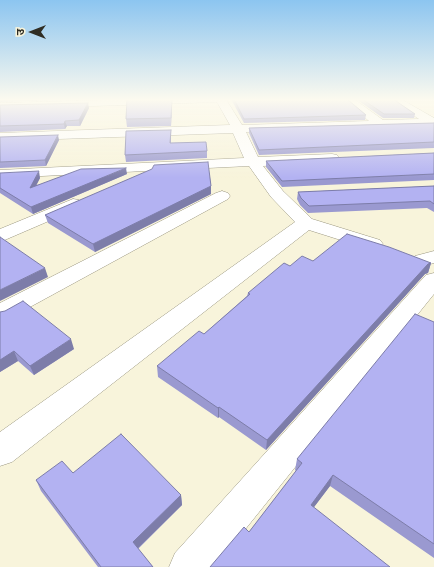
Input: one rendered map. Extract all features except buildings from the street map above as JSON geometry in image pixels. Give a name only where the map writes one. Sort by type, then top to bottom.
[{"type":"street","points":[[236,125],[254,162],[277,194],[306,223],[386,248]]},
{"type":"street","points":[[0,136],[339,125]]},
{"type":"street","points":[[0,174],[348,157]]},
{"type":"street","points":[[115,185],[159,166]]},
{"type":"street","points":[[0,179],[17,173]]},
{"type":"street","points":[[277,194],[301,192]]},
{"type":"street","points":[[0,313],[222,196]]},
{"type":"street","points":[[0,236],[86,198]]},
{"type":"street","points":[[0,451],[306,223]]},
{"type":"street","points":[[188,567],[426,264]]}]
